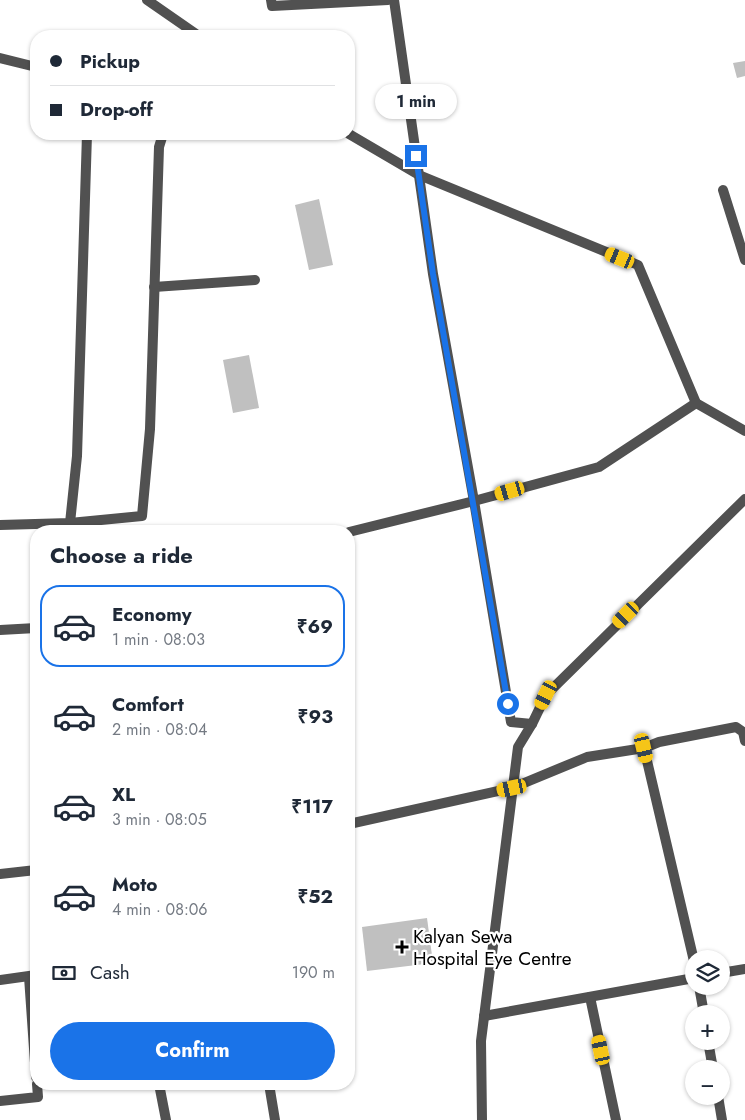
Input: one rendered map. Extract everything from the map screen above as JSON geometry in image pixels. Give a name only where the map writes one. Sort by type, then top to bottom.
[{"type":"street","points":[[147,0],[190,30]]},
{"type":"street","points":[[271,0],[272,6],[388,0]]},
{"type":"street","points":[[394,0],[433,274],[511,722],[532,724]]},
{"type":"street","points":[[0,58],[30,66]]},
{"type":"street","points":[[355,138],[419,175],[638,265],[696,403],[745,431]]},
{"type":"street","points":[[70,523],[77,456],[87,140]]},
{"type":"street","points":[[0,524],[70,523],[142,516],[150,429],[159,147],[161,140]]},
{"type":"street","points":[[723,190],[745,260]]},
{"type":"street","points":[[154,287],[255,280]]},
{"type":"street","points":[[355,531],[600,467],[696,403]]},
{"type":"street","points":[[482,1120],[481,1041],[518,747],[546,695],[745,499]]},
{"type":"street","points":[[0,630],[30,628]]},
{"type":"street","points":[[355,823],[512,788],[587,757],[644,748],[659,742],[736,727],[743,732],[745,741]]},
{"type":"street","points":[[644,748],[691,950]]},
{"type":"street","points":[[0,874],[30,871]]},
{"type":"street","points":[[730,972],[745,969]]},
{"type":"street","points":[[0,980],[30,976]]},
{"type":"street","points":[[484,1016],[685,980]]},
{"type":"street","points":[[590,997],[616,1120]]},
{"type":"street","points":[[0,1102],[38,1097],[37,1090]]},
{"type":"street","points":[[160,1090],[166,1120]]},
{"type":"street","points":[[270,1090],[275,1120]]},
{"type":"street","points":[[720,1105],[722,1120]]},
{"type":"building","points":[[745,61],[745,76],[737,78],[733,63]]},
{"type":"building","points":[[319,199],[333,265],[309,270],[295,205]]},
{"type":"building","points":[[249,355],[259,408],[233,413],[223,360]]},
{"type":"building","points":[[427,918],[433,963],[367,971],[362,927]]},
{"type":"place","name":"Kalyan Sewa Hospital Eye Centre","points":[[402,947]]},
{"type":"route","points":[[416,156],[433,274],[508,704]]}]
